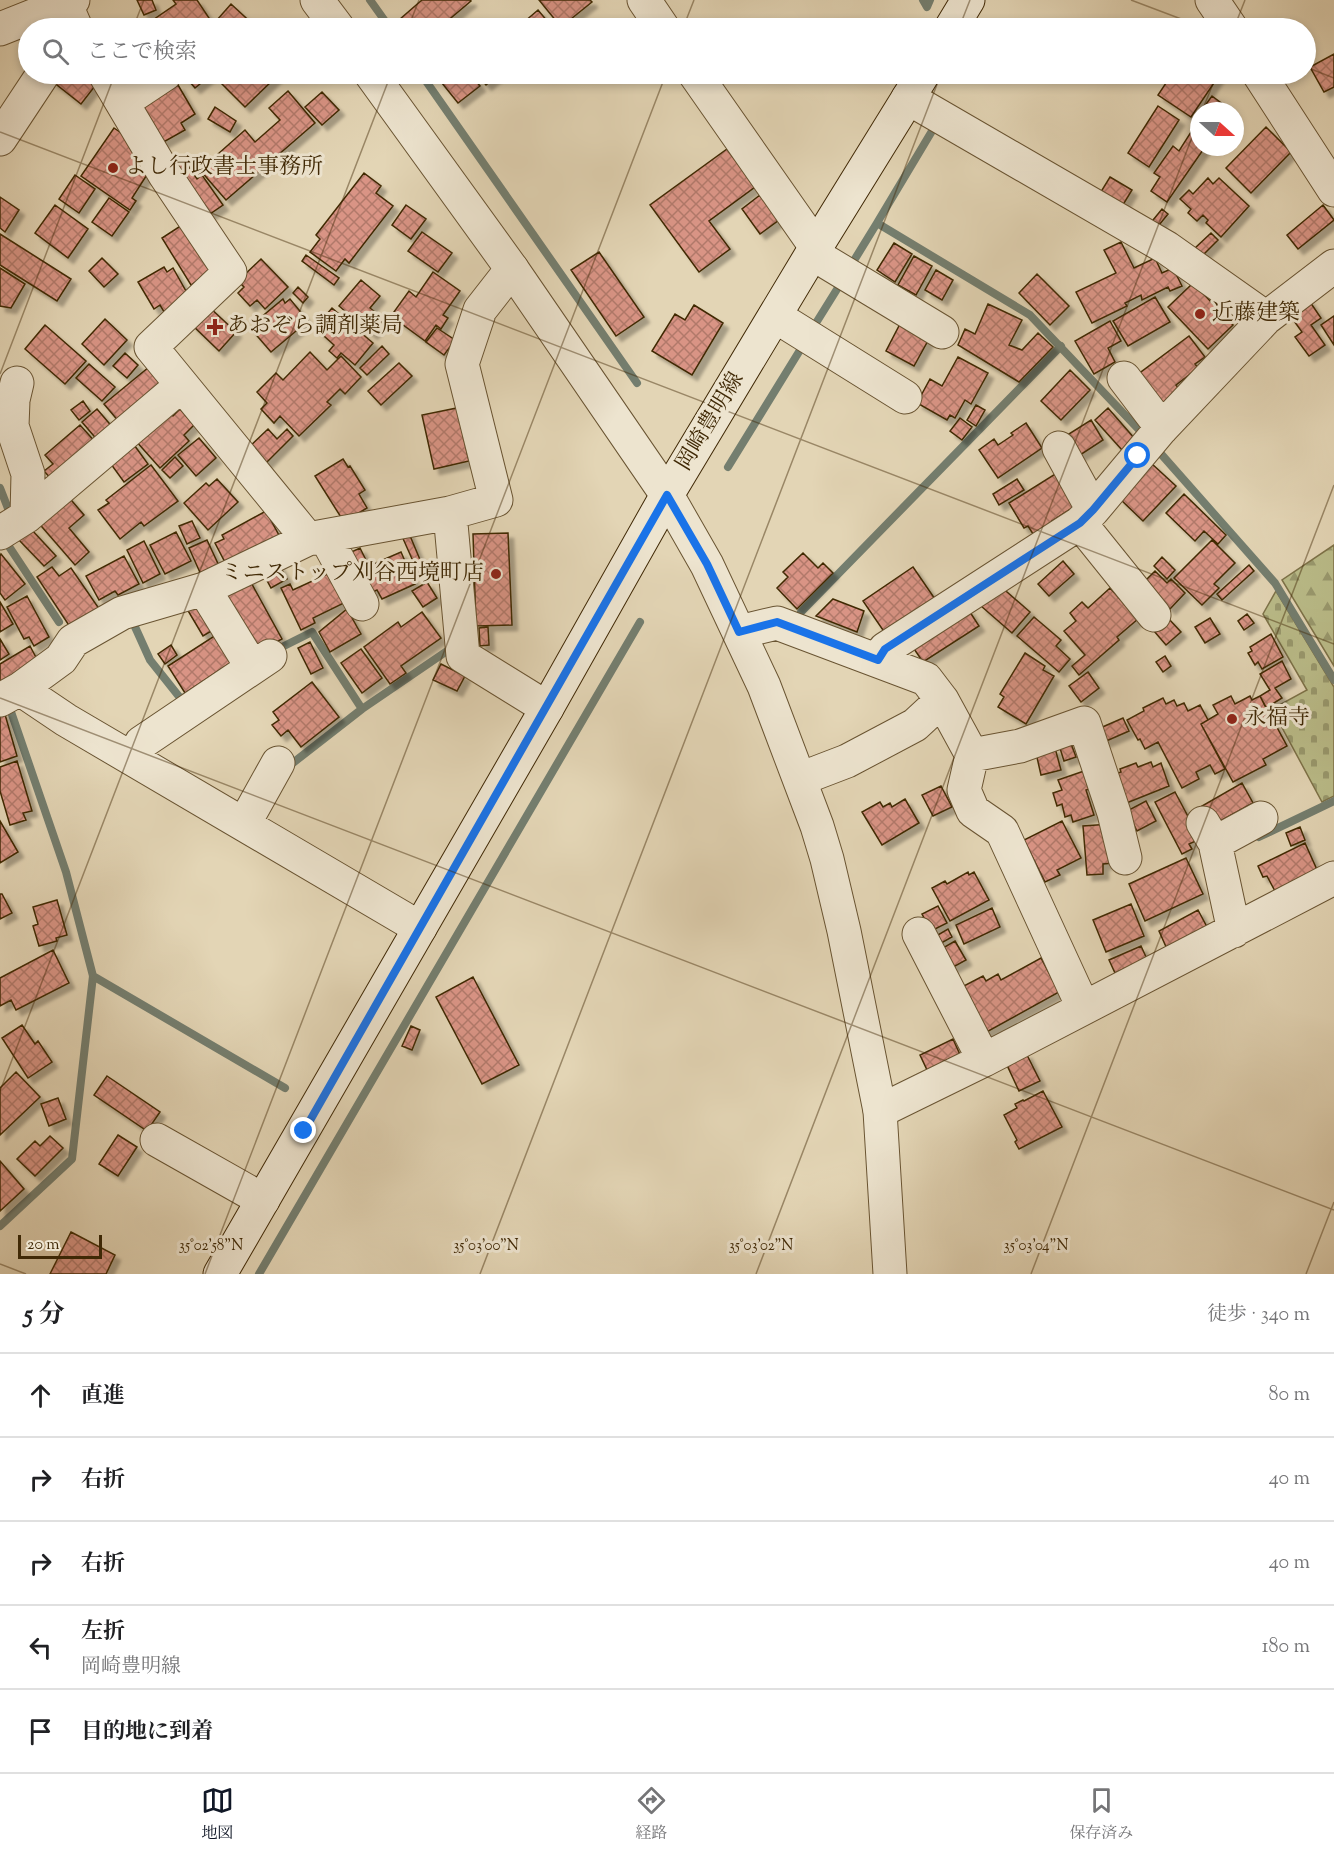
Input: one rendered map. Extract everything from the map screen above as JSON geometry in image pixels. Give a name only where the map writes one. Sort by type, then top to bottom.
[{"type":"street","points":[[317,0],[330,18]]},
{"type":"street","points":[[644,0],[656,18]]},
{"type":"street","points":[[957,18],[968,0]]},
{"type":"street","points":[[1212,0],[1224,18]]},
{"type":"street","points":[[0,29],[18,26]]},
{"type":"street","points":[[0,139],[36,84]]},
{"type":"street","points":[[111,84],[165,175],[230,272],[151,347],[316,537],[362,604]]},
{"type":"street","points":[[123,102],[150,84]]},
{"type":"street","points":[[378,84],[512,269],[667,495],[707,564],[764,686],[800,779],[827,859],[844,931],[880,1111],[890,1274]]},
{"type":"street","points":[[702,84],[814,251],[942,332]]},
{"type":"street","points":[[1265,84],[1334,190]]},
{"type":"street","points":[[916,86],[1167,248],[1266,318]]},
{"type":"street","name":"岡崎豊明線","points":[[220,1274],[667,495],[916,86]]},
{"type":"street","points":[[878,660],[885,649],[1086,516],[1161,429],[1266,318],[1334,266]]},
{"type":"street","points":[[10,694],[61,659],[73,641],[122,613],[204,589],[316,537],[450,513],[496,500],[462,364],[480,310],[512,269]]},
{"type":"street","points":[[775,316],[904,397]]},
{"type":"street","points":[[1124,378],[1161,429]]},
{"type":"street","points":[[17,383],[13,400],[12,426],[28,474],[17,522]]},
{"type":"street","points":[[17,522],[182,385]]},
{"type":"street","points":[[1059,448],[1086,516],[1154,615]]},
{"type":"street","points":[[450,513],[463,656],[546,708]]},
{"type":"street","points":[[134,759],[141,743],[261,662],[204,589]]},
{"type":"street","points":[[739,632],[777,622],[926,679],[942,700],[972,755],[964,790],[973,811],[1002,831],[1083,1007]]},
{"type":"street","points":[[10,694],[66,720],[420,928]]},
{"type":"street","points":[[800,779],[847,761],[915,725],[942,700]]},
{"type":"street","points":[[972,755],[1020,746],[1084,723],[1114,813],[1125,858]]},
{"type":"street","points":[[244,824],[278,763]]},
{"type":"street","points":[[1234,931],[1209,833],[1262,818]]},
{"type":"street","points":[[880,1111],[984,1060],[1334,878]]},
{"type":"street","points":[[919,934],[984,1060]]},
{"type":"street","points":[[157,1140],[263,1200]]},
{"type":"green space","points":[[1334,545],[1334,666],[1282,580]]},
{"type":"green space","points":[[1276,591],[1334,687],[1334,796],[1322,802],[1272,709],[1307,690],[1263,614]]},
{"type":"building","points":[[137,0],[152,0],[156,10],[144,15]]},
{"type":"building","points":[[173,0],[197,0],[209,18],[156,18],[176,4]]},
{"type":"building","points":[[422,0],[471,1],[451,18],[401,18]]},
{"type":"building","points":[[539,0],[590,0],[592,2],[572,18],[554,18]]},
{"type":"building","points":[[231,4],[246,18],[219,18]]},
{"type":"building","points":[[538,10],[545,18],[529,18]]},
{"type":"building","points":[[1334,54],[1334,87],[1324,92],[1316,78],[1316,64]]},
{"type":"building","points":[[56,84],[92,84],[95,86],[81,104]]},
{"type":"building","points":[[222,84],[269,84],[245,107]]},
{"type":"building","points":[[443,84],[478,84],[480,86],[458,103]]},
{"type":"building","points":[[1165,84],[1213,84],[1201,102],[1190,102],[1190,116],[1158,95]]},
{"type":"building","points":[[178,85],[195,114],[181,123],[185,130],[160,144],[139,108]]},
{"type":"building","points":[[288,91],[315,123],[226,200],[200,170],[245,130],[255,142],[280,120],[269,108]]},
{"type":"building","points":[[322,92],[339,110],[322,125],[305,107]]},
{"type":"building","points":[[1212,96],[1220,102],[1208,102]]},
{"type":"building","points":[[1158,106],[1179,120],[1149,167],[1128,153]]},
{"type":"building","points":[[215,107],[236,121],[230,132],[208,119]]},
{"type":"building","points":[[1266,127],[1291,152],[1251,193],[1226,168],[1238,156],[1244,156],[1244,150]]},
{"type":"building","points":[[114,128],[130,139],[142,152],[136,161],[150,170],[132,198],[136,201],[130,210],[81,176]]},
{"type":"building","points":[[1190,134],[1190,156],[1199,156],[1167,202],[1151,191],[1160,177],[1154,173],[1173,146],[1179,151]]},
{"type":"building","points":[[727,149],[755,187],[709,221],[730,249],[699,272],[650,205]]},
{"type":"building","points":[[184,160],[197,179],[202,175],[223,205],[207,216],[173,168]]},
{"type":"building","points":[[364,173],[381,186],[376,193],[393,206],[349,263],[345,259],[336,271],[310,252],[320,239],[316,235]]},
{"type":"building","points":[[75,175],[95,189],[79,213],[59,199]]},
{"type":"building","points":[[1110,177],[1132,190],[1121,208],[1099,195]]},
{"type":"building","points":[[1208,178],[1213,184],[1219,178],[1249,206],[1221,237],[1206,223],[1208,220],[1203,215],[1197,221],[1188,213],[1191,209],[1180,199],[1189,190],[1193,194]]},
{"type":"building","points":[[760,195],[779,220],[760,234],[742,209]]},
{"type":"building","points":[[0,197],[19,210],[5,232],[0,228]]},
{"type":"building","points":[[109,198],[129,212],[112,236],[92,222]]},
{"type":"building","points":[[55,205],[88,229],[68,258],[35,233]]},
{"type":"building","points":[[406,205],[426,219],[411,239],[392,225]]},
{"type":"building","points":[[1323,205],[1334,220],[1298,249],[1287,235]]},
{"type":"building","points":[[1162,209],[1168,214],[1155,230],[1149,225]]},
{"type":"building","points":[[185,223],[214,269],[191,285],[162,238]]},
{"type":"building","points":[[422,232],[452,253],[438,272],[408,251]]},
{"type":"building","points":[[1211,233],[1218,240],[1202,256],[1194,249]]},
{"type":"building","points":[[0,234],[71,279],[57,301],[0,265]]},
{"type":"building","points":[[1121,242],[1134,268],[1155,258],[1162,273],[1173,268],[1182,286],[1170,291],[1168,287],[1142,300],[1141,295],[1125,303],[1127,306],[1092,323],[1076,292],[1116,273],[1104,250]]},
{"type":"building","points":[[894,243],[912,254],[895,282],[877,270]]},
{"type":"building","points":[[599,252],[644,317],[616,336],[571,270]]},
{"type":"building","points":[[306,255],[339,278],[334,285],[302,261]]},
{"type":"building","points":[[914,256],[932,266],[916,295],[898,285]]},
{"type":"building","points":[[102,258],[118,274],[104,287],[89,271]]},
{"type":"building","points":[[261,259],[288,287],[265,309],[257,300],[250,306],[238,293],[244,287],[238,281]]},
{"type":"building","points":[[164,267],[167,272],[173,268],[191,300],[166,315],[160,305],[154,309],[138,282]]},
{"type":"building","points":[[0,268],[25,284],[11,308],[0,306]]},
{"type":"building","points":[[936,270],[953,280],[942,300],[925,290]]},
{"type":"building","points":[[433,272],[460,291],[443,315],[448,318],[441,329],[436,325],[425,341],[391,316],[409,291],[416,297]]},
{"type":"building","points":[[1037,274],[1069,306],[1050,325],[1019,293]]},
{"type":"building","points":[[361,280],[380,296],[370,308],[384,319],[372,334],[339,306]]},
{"type":"building","points":[[1193,283],[1233,325],[1208,349],[1168,307]]},
{"type":"building","points":[[298,287],[308,297],[303,303],[293,293]]},
{"type":"building","points":[[1155,297],[1170,322],[1128,346],[1113,321]]},
{"type":"building","points":[[283,299],[285,303],[290,299],[308,321],[271,352],[252,330],[262,321],[259,319]]},
{"type":"building","points":[[1308,299],[1321,318],[1311,325],[1325,345],[1309,356],[1295,337],[1302,332],[1289,314]]},
{"type":"building","points":[[988,304],[1022,320],[1009,345],[1022,350],[1038,333],[1053,347],[1019,382],[958,345],[965,329],[975,334]]},
{"type":"building","points":[[694,305],[723,323],[692,375],[652,351],[675,314],[685,320]]},
{"type":"building","points":[[208,306],[236,332],[219,351],[191,324]]},
{"type":"building","points":[[332,308],[373,343],[355,365],[341,353],[337,358],[329,351],[334,345],[315,328]]},
{"type":"building","points":[[1334,316],[1334,345],[1321,325]]},
{"type":"building","points":[[105,319],[127,340],[104,365],[82,344]]},
{"type":"building","points":[[1110,321],[1121,341],[1108,348],[1115,362],[1094,374],[1075,341]]},
{"type":"building","points":[[901,322],[930,337],[914,366],[886,351]]},
{"type":"building","points":[[45,325],[86,361],[65,384],[25,349]]},
{"type":"building","points":[[437,328],[455,340],[444,355],[426,342]]},
{"type":"building","points":[[1189,336],[1205,357],[1195,364],[1198,368],[1176,385],[1181,391],[1161,406],[1137,375]]},
{"type":"building","points":[[382,346],[389,354],[367,375],[360,368]]},
{"type":"building","points":[[310,352],[327,370],[341,356],[361,377],[345,394],[340,389],[327,402],[331,405],[299,436],[280,416],[274,423],[261,409],[267,403],[257,392],[276,373],[283,380]]},
{"type":"building","points":[[125,353],[138,365],[127,378],[113,366]]},
{"type":"building","points":[[958,357],[988,373],[971,404],[965,400],[955,418],[950,415],[947,420],[917,403],[930,379],[942,386]]},
{"type":"building","points":[[399,363],[412,376],[381,405],[368,391]]},
{"type":"building","points":[[89,364],[115,387],[102,401],[76,378]]},
{"type":"building","points":[[149,367],[165,386],[120,423],[104,404]]},
{"type":"building","points":[[1070,370],[1090,390],[1061,420],[1041,401]]},
{"type":"building","points":[[83,401],[90,411],[79,420],[71,410]]},
{"type":"building","points":[[976,405],[985,410],[976,426],[967,420]]},
{"type":"building","points":[[457,408],[469,461],[434,469],[422,415]]},
{"type":"building","points":[[1108,408],[1135,439],[1122,450],[1095,420]]},
{"type":"building","points":[[97,409],[114,429],[99,442],[82,422]]},
{"type":"building","points":[[180,409],[194,425],[184,435],[189,441],[160,468],[135,440],[168,410],[173,416]]},
{"type":"building","points":[[960,418],[972,427],[962,440],[950,431]]},
{"type":"building","points":[[1091,420],[1103,440],[1074,459],[1061,439]]},
{"type":"building","points":[[1026,423],[1042,448],[998,478],[979,450],[994,439],[998,445]]},
{"type":"building","points":[[80,425],[97,444],[54,482],[44,471],[53,464],[45,455]]},
{"type":"building","points":[[268,429],[277,439],[287,429],[293,436],[263,466],[247,449]]},
{"type":"building","points":[[199,438],[216,458],[196,476],[178,455]]},
{"type":"building","points":[[132,442],[148,464],[124,482],[108,460]]},
{"type":"building","points":[[175,457],[183,466],[170,478],[162,470]]},
{"type":"building","points":[[343,459],[365,490],[359,494],[367,508],[344,522],[315,476]]},
{"type":"building","points":[[1151,463],[1176,486],[1143,521],[1119,498]]},
{"type":"building","points":[[151,465],[178,501],[144,526],[141,522],[120,539],[98,510],[109,503],[106,500]]},
{"type":"building","points":[[1060,471],[1080,503],[1052,521],[1054,525],[1035,537],[1028,526],[1024,528],[1009,503]]},
{"type":"building","points":[[217,479],[238,502],[208,530],[184,503],[206,483],[209,486]]},
{"type":"building","points":[[1017,479],[1024,490],[999,505],[993,494]]},
{"type":"building","points":[[66,494],[84,515],[69,528],[89,552],[75,565],[36,520]]},
{"type":"building","points":[[1184,494],[1226,535],[1218,544],[1204,531],[1195,541],[1166,513]]},
{"type":"building","points":[[266,511],[281,539],[228,568],[215,543],[224,539],[222,535]]},
{"type":"building","points":[[192,521],[200,538],[187,544],[179,526]]},
{"type":"building","points":[[31,529],[56,556],[44,566],[19,540]]},
{"type":"building","points":[[408,531],[426,574],[420,577],[401,534]]},
{"type":"building","points":[[176,532],[191,561],[165,574],[150,545]]},
{"type":"building","points":[[508,533],[512,625],[476,626],[473,534]]},
{"type":"building","points":[[207,540],[220,568],[202,577],[189,548]]},
{"type":"building","points":[[1212,540],[1235,563],[1214,584],[1219,588],[1202,605],[1174,578]]},
{"type":"building","points":[[144,541],[160,574],[143,583],[127,550]]},
{"type":"building","points":[[360,548],[369,566],[401,552],[415,584],[382,599],[377,590],[366,595],[347,554]]},
{"type":"building","points":[[803,553],[818,568],[823,563],[833,573],[797,609],[777,588],[788,577],[783,572]]},
{"type":"building","points":[[1,554],[25,584],[5,600],[0,593]]},
{"type":"building","points":[[124,556],[139,584],[118,595],[115,591],[99,600],[86,576]]},
{"type":"building","points":[[1162,557],[1175,570],[1167,579],[1154,566]]},
{"type":"building","points":[[1063,561],[1074,574],[1049,596],[1038,584]]},
{"type":"building","points":[[279,565],[287,579],[271,588],[263,573]]},
{"type":"building","points":[[1249,565],[1254,571],[1222,600],[1217,594]]},
{"type":"building","points":[[52,567],[59,576],[71,568],[102,613],[74,633],[37,577]]},
{"type":"building","points":[[913,567],[935,599],[885,633],[863,601]]},
{"type":"building","points":[[334,571],[348,601],[313,618],[315,623],[301,630],[281,588],[290,584],[293,590]]},
{"type":"building","points":[[1155,571],[1167,583],[1171,579],[1185,593],[1170,609],[1143,583]]},
{"type":"building","points":[[248,577],[282,639],[255,654],[221,592]]},
{"type":"building","points":[[427,582],[437,598],[423,607],[412,591]]},
{"type":"building","points":[[999,585],[1030,612],[1012,633],[981,606]]},
{"type":"building","points":[[1110,588],[1138,619],[1117,637],[1119,640],[1079,675],[1072,666],[1085,655],[1064,631],[1076,621],[1070,613],[1082,602],[1088,608]]},
{"type":"building","points":[[27,596],[49,637],[34,646],[29,637],[24,639],[7,607]]},
{"type":"building","points":[[833,599],[864,611],[857,632],[816,616]]},
{"type":"building","points":[[202,600],[218,627],[203,636],[187,609]]},
{"type":"building","points":[[0,602],[13,624],[0,632]]},
{"type":"building","points":[[347,609],[361,634],[330,652],[319,632]]},
{"type":"building","points":[[968,609],[979,626],[923,662],[912,646]]},
{"type":"building","points":[[422,612],[441,638],[401,666],[406,673],[390,684],[364,647],[398,622],[401,627]]},
{"type":"building","points":[[1247,614],[1254,623],[1244,630],[1238,621]]},
{"type":"building","points":[[1034,617],[1061,640],[1056,646],[1070,659],[1059,672],[1017,636]]},
{"type":"building","points":[[1168,618],[1181,632],[1166,645],[1154,631]]},
{"type":"building","points":[[1210,618],[1220,634],[1205,643],[1195,627]]},
{"type":"building","points":[[488,627],[489,645],[480,646],[479,628]]},
{"type":"building","points":[[219,633],[236,659],[185,693],[168,666]]},
{"type":"building","points":[[1271,634],[1283,657],[1262,669],[1258,662],[1255,665],[1248,653],[1252,651],[1250,647]]},
{"type":"building","points":[[0,639],[9,654],[0,660]]},
{"type":"building","points":[[310,642],[323,668],[311,674],[298,648]]},
{"type":"building","points":[[171,645],[177,655],[165,664],[158,654]]},
{"type":"building","points":[[30,646],[40,665],[0,688],[0,664]]},
{"type":"building","points":[[361,649],[382,678],[362,693],[341,663]]},
{"type":"building","points":[[1025,653],[1045,666],[1043,670],[1054,676],[1026,724],[998,707],[1004,697],[1000,694]]},
{"type":"building","points":[[1165,656],[1171,666],[1163,672],[1156,662]]},
{"type":"building","points":[[1282,661],[1291,679],[1275,688],[1282,698],[1266,708],[1260,696],[1270,690],[1260,674]]},
{"type":"building","points":[[441,664],[465,676],[457,691],[433,680]]},
{"type":"building","points":[[1088,672],[1099,688],[1081,702],[1069,686]]},
{"type":"building","points":[[312,682],[339,717],[301,747],[288,730],[281,736],[272,725],[279,720],[273,712]]},
{"type":"building","points":[[1231,696],[1235,704],[1250,696],[1252,700],[1260,696],[1287,746],[1263,759],[1266,765],[1233,782],[1201,724],[1218,714],[1213,705]]},
{"type":"building","points":[[1163,698],[1166,704],[1174,700],[1177,706],[1184,703],[1188,711],[1200,705],[1208,720],[1201,724],[1225,769],[1215,774],[1210,765],[1196,772],[1199,779],[1182,788],[1158,742],[1145,749],[1127,720],[1144,711],[1143,708]]},
{"type":"building","points":[[0,711],[4,711],[17,756],[0,762]]},
{"type":"building","points":[[1123,718],[1129,731],[1104,742],[1098,729]]},
{"type":"building","points":[[1070,741],[1076,757],[1064,761],[1059,745]]},
{"type":"building","points":[[1055,748],[1061,770],[1041,775],[1036,753]]},
{"type":"building","points":[[17,761],[32,811],[23,813],[26,820],[10,825],[0,791],[0,767]]},
{"type":"building","points":[[1151,762],[1153,767],[1161,763],[1169,786],[1124,804],[1112,775],[1136,763],[1138,767]]},
{"type":"building","points":[[1087,770],[1093,788],[1086,790],[1094,815],[1073,822],[1071,815],[1065,817],[1062,804],[1057,806],[1053,793],[1062,790],[1058,780]]},
{"type":"building","points":[[1242,783],[1253,803],[1213,825],[1202,806]]},
{"type":"building","points":[[941,786],[952,807],[933,816],[922,795]]},
{"type":"building","points":[[1175,792],[1200,839],[1189,844],[1192,849],[1182,854],[1155,802]]},
{"type":"building","points":[[905,799],[919,823],[882,845],[862,812],[880,802],[883,807],[890,803],[892,807]]},
{"type":"building","points":[[1146,801],[1156,821],[1137,831],[1127,811]]},
{"type":"building","points":[[0,821],[18,852],[0,863]]},
{"type":"building","points":[[1062,821],[1081,858],[1057,870],[1060,875],[1045,882],[1024,840]]},
{"type":"building","points":[[1110,824],[1113,863],[1103,864],[1103,874],[1087,875],[1083,826]]},
{"type":"building","points":[[1300,827],[1305,840],[1291,846],[1286,833]]},
{"type":"building","points":[[1305,843],[1318,872],[1276,893],[1267,876],[1263,877],[1258,866]]},
{"type":"building","points":[[1186,858],[1203,894],[1145,921],[1129,884]]},
{"type":"building","points":[[968,872],[969,875],[974,872],[989,900],[950,921],[932,888],[945,881],[947,884]]},
{"type":"building","points":[[0,894],[12,913],[0,919]]},
{"type":"building","points":[[57,900],[67,935],[56,938],[57,941],[39,946],[33,926],[38,924],[33,907]]},
{"type":"building","points":[[1131,904],[1144,936],[1106,952],[1093,920]]},
{"type":"building","points":[[938,906],[947,923],[931,931],[922,914]]},
{"type":"building","points":[[992,908],[1000,927],[964,944],[956,925]]},
{"type":"building","points":[[1198,910],[1207,927],[1167,949],[1159,931]]},
{"type":"building","points":[[948,929],[952,937],[936,946],[931,939]]},
{"type":"building","points":[[955,941],[966,960],[946,971],[936,952]]},
{"type":"building","points":[[1141,946],[1147,959],[1115,973],[1109,960]]},
{"type":"building","points":[[53,950],[69,983],[16,1010],[11,1000],[0,1006],[0,978]]},
{"type":"building","points":[[1041,958],[1059,992],[983,1034],[958,989],[983,976],[986,981],[998,974],[1001,980]]},
{"type":"building","points":[[473,977],[519,1065],[482,1084],[436,997]]},
{"type":"building","points":[[22,1025],[35,1044],[38,1041],[52,1062],[28,1078],[2,1038]]},
{"type":"building","points":[[411,1026],[420,1030],[412,1050],[402,1046]]},
{"type":"building","points":[[953,1039],[961,1057],[928,1072],[920,1055]]},
{"type":"building","points":[[1026,1053],[1040,1081],[1019,1091],[1006,1063]]},
{"type":"building","points":[[16,1072],[40,1097],[0,1135],[0,1088]]},
{"type":"building","points":[[107,1076],[160,1112],[147,1131],[94,1095]]},
{"type":"building","points":[[1043,1091],[1062,1127],[1019,1149],[1015,1142],[1017,1140],[1004,1115],[1017,1108],[1015,1104]]},
{"type":"building","points":[[58,1098],[66,1119],[49,1126],[41,1104]]},
{"type":"building","points":[[118,1135],[137,1147],[118,1176],[99,1164]]},
{"type":"building","points":[[50,1136],[63,1148],[35,1176],[17,1159],[35,1141],[40,1146]]},
{"type":"building","points":[[0,1161],[24,1189],[0,1211]]},
{"type":"building","points":[[71,1232],[115,1255],[106,1274],[50,1274]]},
{"type":"waterway","points":[[370,0],[383,18]]},
{"type":"waterway","points":[[923,0],[927,7],[930,0]]},
{"type":"waterway","points":[[428,84],[637,383]]},
{"type":"waterway","points":[[935,126],[877,223],[1030,315],[1145,436]]},
{"type":"waterway","points":[[850,267],[877,223]]},
{"type":"waterway","points":[[811,331],[844,278]]},
{"type":"waterway","points":[[728,467],[805,342]]},
{"type":"waterway","points":[[801,612],[1061,346]]},
{"type":"waterway","points":[[1154,446],[1275,583],[1334,680]]},
{"type":"waterway","points":[[0,488],[9,511],[8,518]]},
{"type":"waterway","points":[[6,537],[6,542],[59,622]]},
{"type":"waterway","points":[[131,618],[150,660],[181,699],[188,695]]},
{"type":"waterway","points":[[259,1274],[640,622]]},
{"type":"waterway","points":[[274,651],[312,632],[362,709],[447,651]]},
{"type":"waterway","points":[[0,1226],[72,1159],[93,976],[66,872],[8,703]]},
{"type":"waterway","points":[[287,770],[289,766],[362,709]]},
{"type":"waterway","points":[[1259,837],[1334,801]]},
{"type":"waterway","points":[[93,976],[285,1088]]},
{"type":"place","name":"よし行政書士事務所","points":[[113,168]]},
{"type":"place","name":"近藤建築","points":[[1200,314]]},
{"type":"place","name":"あおぞら調剤薬局","points":[[215,327]]},
{"type":"place","name":"ミニストップ刈谷西境町店","points":[[496,574]]},
{"type":"place","name":"永福寺","points":[[1232,719]]},
{"type":"route","points":[[304,1131],[667,495],[707,564],[739,632],[777,622],[878,660],[885,649],[1080,523],[1138,456]]}]
